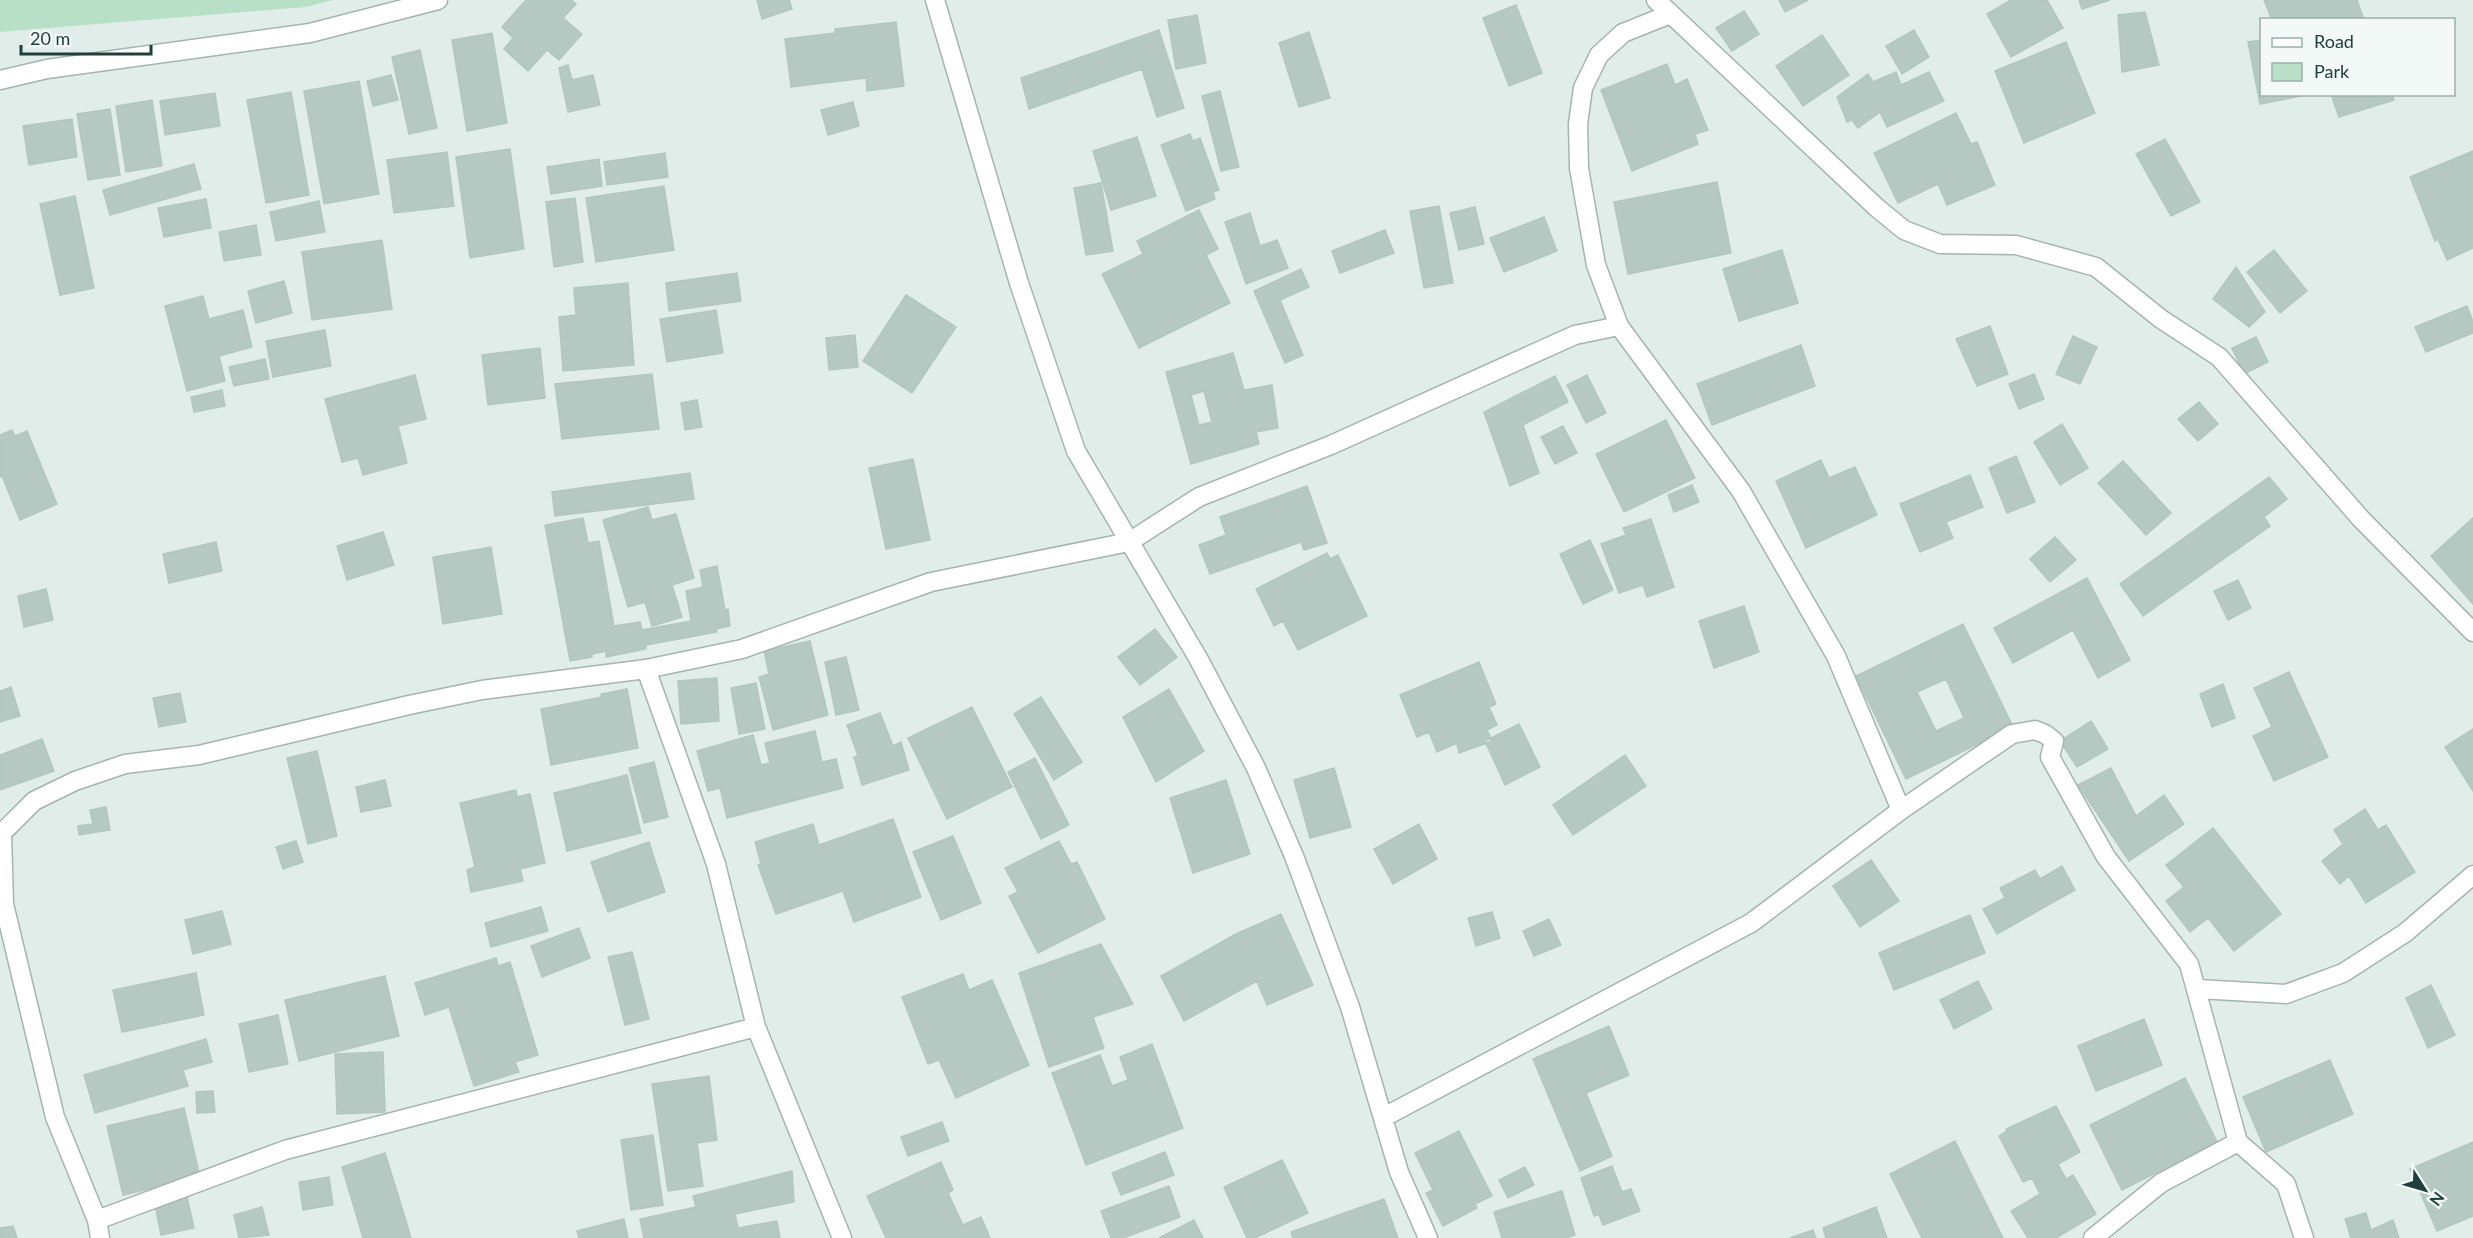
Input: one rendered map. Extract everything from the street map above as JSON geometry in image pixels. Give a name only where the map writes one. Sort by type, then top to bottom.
[{"type":"street","points":[[0,80],[46,69],[310,33],[438,0]]},
{"type":"street","points":[[935,0],[1018,283],[1076,451],[1198,658],[1256,768],[1298,867],[1350,1007],[1399,1172],[1428,1238]]},
{"type":"street","points":[[1656,0],[1668,15],[1904,230],[1940,244],[2016,245],[2096,267],[2161,319],[2219,357],[2362,520],[2473,632]]},
{"type":"street","points":[[1668,15],[1623,33],[1599,55],[1583,88],[1578,124],[1579,168],[1596,265],[1619,326],[1741,491],[1836,656],[1901,810]]},
{"type":"street","points":[[756,1027],[285,1150],[98,1229],[55,1117],[2,904],[2,833],[34,801],[75,781],[125,764],[199,755],[461,694],[646,669],[742,649],[931,582],[1129,542],[1199,497],[1331,445],[1575,335],[1619,326]]},
{"type":"street","points":[[646,669],[716,864],[756,1027],[842,1238]]},
{"type":"street","points":[[1384,1117],[1751,923],[1901,810],[2012,734],[2035,730],[2054,741],[2050,757],[2106,857],[2190,964],[2238,1142],[2286,1184],[2304,1238]]},
{"type":"street","points":[[2198,989],[2286,994],[2343,973],[2404,933],[2473,874]]},
{"type":"street","points":[[2093,1238],[2161,1183],[2238,1142]]},
{"type":"green space","points":[[0,0],[333,0],[306,7],[0,32]]},
{"type":"building","points":[[526,0],[571,0],[576,4],[563,18],[582,34],[559,60],[547,50],[528,71],[504,49],[513,38],[502,27]]},
{"type":"building","points":[[757,0],[789,0],[792,9],[762,19]]},
{"type":"building","points":[[1779,0],[1808,0],[1785,12]]},
{"type":"building","points":[[2011,0],[2047,0],[2063,28],[2011,57],[1987,14]]},
{"type":"building","points":[[2079,0],[2110,0],[2082,9]]},
{"type":"building","points":[[2264,0],[2357,0],[2363,18],[2271,18]]},
{"type":"building","points":[[1516,5],[1542,73],[1509,86],[1483,18]]},
{"type":"building","points":[[1744,11],[1759,34],[1732,51],[1716,28]]},
{"type":"building","points":[[2145,12],[2159,65],[2122,72],[2118,15]]},
{"type":"building","points":[[1197,15],[1206,63],[1176,69],[1168,20]]},
{"type":"building","points":[[896,22],[904,86],[867,91],[866,78],[791,87],[785,39],[835,33],[835,29]]},
{"type":"building","points":[[1159,30],[1184,108],[1157,117],[1142,69],[1029,109],[1021,78]]},
{"type":"building","points":[[1914,30],[1929,57],[1902,74],[1886,46]]},
{"type":"building","points":[[1309,32],[1330,98],[1299,107],[1279,43]]},
{"type":"building","points":[[492,33],[507,123],[467,131],[452,40]]},
{"type":"building","points":[[1822,35],[1849,75],[1803,106],[1776,66]]},
{"type":"building","points":[[2260,40],[2260,96],[2301,96],[2260,104],[2248,42]]},
{"type":"building","points":[[2066,42],[2095,113],[2024,143],[1995,71]]},
{"type":"building","points":[[420,50],[437,128],[409,134],[392,57]]},
{"type":"building","points":[[1667,64],[1675,85],[1687,79],[1708,130],[1695,134],[1698,144],[1632,171],[1601,90]]},
{"type":"building","points":[[568,65],[572,80],[593,75],[600,105],[568,112],[559,68]]},
{"type":"building","points":[[1896,72],[1901,85],[1929,72],[1944,101],[1887,127],[1880,112],[1858,128],[1852,120],[1847,122],[1837,97],[1868,74],[1873,82]]},
{"type":"building","points":[[391,75],[398,100],[373,106],[367,81]]},
{"type":"building","points":[[359,81],[379,194],[324,204],[304,91]]},
{"type":"building","points":[[1220,91],[1239,167],[1221,171],[1202,96]]},
{"type":"building","points":[[291,92],[309,195],[266,203],[247,100]]},
{"type":"building","points":[[215,93],[220,126],[165,135],[160,101]]},
{"type":"building","points":[[2332,96],[2393,96],[2394,100],[2339,117]]},
{"type":"building","points":[[152,100],[162,166],[126,172],[116,106]]},
{"type":"building","points":[[853,102],[859,126],[828,135],[821,110]]},
{"type":"building","points":[[110,109],[120,175],[88,180],[77,114]]},
{"type":"building","points":[[1956,113],[1971,144],[1977,142],[1995,185],[1947,205],[1938,184],[1898,203],[1874,153]]},
{"type":"building","points":[[72,119],[77,157],[29,165],[23,126]]},
{"type":"building","points":[[1190,134],[1193,141],[1200,138],[1219,190],[1213,192],[1215,199],[1186,211],[1161,145]]},
{"type":"building","points":[[1137,137],[1156,196],[1111,210],[1093,151]]},
{"type":"building","points":[[2165,139],[2200,202],[2171,216],[2136,154]]},
{"type":"building","points":[[510,149],[524,249],[470,258],[456,157]]},
{"type":"building","points":[[2473,151],[2473,248],[2447,260],[2438,239],[2435,241],[2410,177]]},
{"type":"building","points":[[447,152],[454,206],[394,213],[387,160]]},
{"type":"building","points":[[665,153],[668,177],[607,185],[604,162]]},
{"type":"building","points":[[599,159],[602,186],[551,194],[547,167]]},
{"type":"building","points":[[194,164],[201,189],[110,215],[103,190]]},
{"type":"building","points":[[1717,182],[1731,253],[1628,274],[1614,202]]},
{"type":"building","points":[[1101,183],[1113,251],[1086,255],[1074,188]]},
{"type":"building","points":[[664,186],[674,250],[596,262],[586,198]]},
{"type":"building","points":[[75,196],[94,288],[60,295],[40,204]]},
{"type":"building","points":[[575,198],[583,262],[554,267],[546,202]]},
{"type":"building","points":[[206,199],[211,228],[164,237],[158,208]]},
{"type":"building","points":[[319,201],[325,232],[276,241],[270,212]]},
{"type":"building","points":[[1439,206],[1453,283],[1424,288],[1410,211]]},
{"type":"building","points":[[1475,207],[1484,244],[1459,250],[1450,213]]},
{"type":"building","points":[[1199,210],[1218,249],[1206,255],[1230,303],[1139,348],[1102,274],[1143,254],[1137,241]]},
{"type":"building","points":[[1250,213],[1260,246],[1277,240],[1288,268],[1246,284],[1225,222]]},
{"type":"building","points":[[1544,217],[1557,251],[1504,272],[1490,238]]},
{"type":"building","points":[[256,225],[261,255],[224,261],[219,232]]},
{"type":"building","points":[[1385,230],[1394,253],[1340,273],[1332,251]]},
{"type":"building","points":[[382,240],[392,309],[312,320],[302,252]]},
{"type":"building","points":[[1782,250],[1798,303],[1739,321],[1723,269]]},
{"type":"building","points":[[2274,250],[2307,291],[2280,313],[2247,272]]},
{"type":"building","points":[[2236,267],[2265,312],[2249,327],[2213,299]]},
{"type":"building","points":[[1301,269],[1309,287],[1280,300],[1303,355],[1285,363],[1254,291]]},
{"type":"building","points":[[737,273],[741,301],[669,311],[666,283]]},
{"type":"building","points":[[284,281],[292,313],[256,323],[248,291]]},
{"type":"building","points":[[628,283],[634,365],[563,371],[559,317],[576,315],[574,288]]},
{"type":"building","points":[[906,295],[956,327],[912,393],[863,361]]},
{"type":"building","points":[[203,296],[209,319],[243,310],[252,347],[219,356],[225,381],[187,391],[165,306]]},
{"type":"building","points":[[2467,306],[2473,322],[2473,333],[2426,352],[2415,327]]},
{"type":"building","points":[[716,310],[723,353],[667,362],[660,319]]},
{"type":"building","points":[[1990,326],[2008,374],[1977,386],[1956,339]]},
{"type":"building","points":[[325,330],[331,366],[273,377],[266,341]]},
{"type":"building","points":[[855,335],[858,367],[829,370],[826,338]]},
{"type":"building","points":[[2073,336],[2097,347],[2080,384],[2056,374]]},
{"type":"building","points":[[2256,337],[2268,362],[2244,374],[2232,348]]},
{"type":"building","points":[[1801,345],[1815,386],[1712,425],[1697,384]]},
{"type":"building","points":[[540,348],[545,398],[488,405],[482,355]]},
{"type":"building","points":[[1233,353],[1244,390],[1272,385],[1278,428],[1256,432],[1259,444],[1191,464],[1166,372]],"holes":[[[1204,391],[1212,422],[1199,425],[1191,395]]]},
{"type":"building","points":[[265,359],[269,379],[234,386],[229,367]]},
{"type":"building","points":[[652,374],[659,429],[562,439],[555,384]]},
{"type":"building","points":[[2034,374],[2044,399],[2019,409],[2009,384]]},
{"type":"building","points":[[415,375],[426,419],[398,426],[407,463],[363,475],[358,458],[342,462],[325,399]]},
{"type":"building","points":[[1587,375],[1606,413],[1586,423],[1567,385]]},
{"type":"building","points":[[1555,376],[1568,402],[1523,425],[1539,473],[1510,486],[1484,412]]},
{"type":"building","points":[[222,390],[225,406],[194,412],[191,397]]},
{"type":"building","points":[[697,400],[702,427],[685,430],[681,403]]},
{"type":"building","points":[[2199,402],[2218,424],[2198,441],[2178,419]]},
{"type":"building","points":[[1666,420],[1695,478],[1624,512],[1596,454]]},
{"type":"building","points":[[2062,424],[2088,468],[2060,485],[2034,442]]},
{"type":"building","points":[[1563,426],[1577,453],[1555,464],[1541,437]]},
{"type":"building","points":[[12,430],[15,436],[27,431],[57,504],[20,520],[2,476],[0,477],[0,435]]},
{"type":"building","points":[[2016,456],[2035,502],[2007,513],[1989,468]]},
{"type":"building","points":[[913,459],[930,540],[886,549],[869,468]]},
{"type":"building","points":[[1821,460],[1829,478],[1855,467],[1877,515],[1806,548],[1776,481]]},
{"type":"building","points":[[2123,461],[2171,513],[2146,535],[2098,483]]},
{"type":"building","points":[[690,473],[694,499],[555,516],[552,492]]},
{"type":"building","points":[[1970,475],[1983,507],[1946,522],[1953,538],[1920,552],[1900,504]]},
{"type":"building","points":[[2269,477],[2287,499],[2264,517],[2270,526],[2143,616],[2120,584]]},
{"type":"building","points":[[1692,485],[1699,502],[1674,512],[1668,495]]},
{"type":"building","points":[[1307,486],[1327,543],[1304,550],[1301,542],[1210,574],[1199,545],[1226,535],[1220,517]]},
{"type":"building","points":[[648,507],[652,520],[676,514],[694,578],[672,585],[682,617],[652,626],[645,602],[628,607],[603,520]]},
{"type":"building","points":[[583,518],[588,543],[599,541],[614,626],[640,622],[642,630],[691,621],[686,591],[703,587],[700,570],[717,566],[730,626],[716,629],[717,632],[646,645],[646,649],[606,657],[606,651],[592,654],[592,657],[570,661],[545,525]]},
{"type":"building","points":[[2473,518],[2473,604],[2431,556]]},
{"type":"building","points":[[1651,519],[1674,587],[1647,597],[1643,585],[1619,593],[1601,544],[1626,535],[1623,528]]},
{"type":"building","points":[[383,532],[394,565],[347,580],[337,546]]},
{"type":"building","points":[[2055,537],[2076,560],[2050,582],[2030,559]]},
{"type":"building","points":[[1590,540],[1613,590],[1583,604],[1560,554]]},
{"type":"building","points":[[216,542],[222,571],[169,583],[163,554]]},
{"type":"building","points":[[491,547],[502,614],[443,624],[433,557]]},
{"type":"building","points":[[1327,553],[1330,559],[1338,555],[1367,616],[1298,650],[1283,621],[1274,626],[1256,589]]},
{"type":"building","points":[[2087,578],[2130,660],[2098,678],[2073,630],[2013,663],[1994,628]]},
{"type":"building","points":[[2238,580],[2251,608],[2228,620],[2214,591]]},
{"type":"building","points":[[46,589],[53,620],[24,627],[18,596]]},
{"type":"building","points":[[1744,606],[1759,652],[1714,668],[1699,621]]},
{"type":"building","points":[[1963,624],[2013,727],[1906,779],[1856,676]],"holes":[[[1946,679],[1964,718],[1936,731],[1917,692]]]},
{"type":"building","points":[[1155,629],[1177,657],[1140,685],[1118,657]]},
{"type":"building","points":[[810,641],[828,715],[773,730],[759,677],[769,674],[764,651]]},
{"type":"building","points":[[846,657],[859,710],[836,715],[825,662]]},
{"type":"building","points":[[1479,662],[1496,704],[1489,707],[1497,725],[1487,730],[1492,741],[1459,753],[1457,743],[1437,752],[1429,732],[1417,737],[1400,695]]},
{"type":"building","points":[[2289,672],[2328,757],[2274,781],[2253,736],[2272,727],[2254,688]]},
{"type":"building","points":[[717,678],[719,721],[681,724],[678,681]]},
{"type":"building","points":[[756,683],[765,729],[739,734],[731,688]]},
{"type":"building","points":[[2223,684],[2235,718],[2212,727],[2200,694]]},
{"type":"building","points":[[11,687],[20,716],[0,722],[0,691]]},
{"type":"building","points":[[627,689],[638,748],[551,765],[541,709],[602,697],[601,694]]},
{"type":"building","points":[[1169,689],[1204,751],[1156,782],[1123,717]]},
{"type":"building","points":[[180,693],[186,722],[159,727],[153,698]]},
{"type":"building","points":[[1041,697],[1082,762],[1054,780],[1014,714]]},
{"type":"building","points":[[972,707],[1012,787],[947,819],[908,738]]},
{"type":"building","points":[[880,713],[893,746],[901,742],[909,770],[862,785],[854,757],[858,756],[847,725]]},
{"type":"building","points":[[2091,721],[2108,749],[2077,767],[2060,741]]},
{"type":"building","points":[[1519,724],[1540,767],[1505,785],[1485,741]]},
{"type":"building","points":[[2473,729],[2473,791],[2445,747]]},
{"type":"building","points":[[815,731],[822,762],[836,759],[843,788],[727,818],[720,788],[708,791],[697,751],[753,735],[761,765],[770,763],[765,743]]},
{"type":"building","points":[[42,739],[54,771],[0,790],[0,755]]},
{"type":"building","points":[[317,751],[337,836],[308,844],[287,758]]},
{"type":"building","points":[[1625,755],[1646,786],[1573,835],[1553,805]]},
{"type":"building","points":[[1035,758],[1069,825],[1041,839],[1008,772]]},
{"type":"building","points":[[654,762],[668,817],[644,823],[629,768]]},
{"type":"building","points":[[1334,768],[1351,827],[1310,838],[1294,780]]},
{"type":"building","points":[[2111,768],[2136,816],[2164,795],[2184,824],[2129,861],[2078,785]]},
{"type":"building","points":[[627,775],[641,833],[567,851],[554,793]]},
{"type":"building","points":[[385,780],[391,806],[361,812],[356,787]]},
{"type":"building","points":[[1226,780],[1250,854],[1193,873],[1170,798]]},
{"type":"building","points":[[516,790],[517,797],[530,794],[545,863],[520,869],[523,881],[471,892],[467,870],[475,867],[460,803]]},
{"type":"building","points":[[106,807],[110,830],[79,835],[78,826],[93,824],[90,810]]},
{"type":"building","points":[[2365,809],[2378,830],[2386,825],[2415,872],[2366,903],[2349,876],[2340,884],[2322,861],[2343,844],[2334,830]]},
{"type":"building","points":[[893,819],[921,897],[854,922],[843,891],[776,914],[758,865],[761,864],[755,842],[813,824],[819,845]]},
{"type":"building","points":[[1419,824],[1437,859],[1393,884],[1374,849]]},
{"type":"building","points":[[2213,828],[2281,914],[2234,951],[2208,918],[2190,932],[2166,901],[2184,887],[2166,865]]},
{"type":"building","points":[[953,836],[981,903],[941,920],[913,852]]},
{"type":"building","points":[[296,841],[303,862],[283,869],[276,847]]},
{"type":"building","points":[[1059,841],[1071,864],[1077,862],[1105,919],[1038,953],[1009,896],[1018,892],[1005,868]]},
{"type":"building","points":[[649,842],[665,892],[608,912],[591,862]]},
{"type":"building","points":[[1871,860],[1899,901],[1860,927],[1833,886]]},
{"type":"building","points":[[2062,866],[2075,890],[1997,934],[1983,909],[2005,898],[2000,888],[2035,870],[2040,879]]},
{"type":"building","points":[[541,907],[548,931],[491,947],[485,923]]},
{"type":"building","points":[[222,911],[231,944],[193,954],[185,920]]},
{"type":"building","points":[[1492,912],[1500,938],[1476,946],[1468,918]]},
{"type":"building","points":[[1281,914],[1313,985],[1267,1005],[1257,981],[1184,1021],[1161,976],[1236,934]]},
{"type":"building","points":[[1970,915],[1985,953],[1894,990],[1879,953]]},
{"type":"building","points":[[1549,919],[1561,945],[1534,956],[1523,931]]},
{"type":"building","points":[[579,928],[590,958],[542,977],[531,946]]},
{"type":"building","points":[[1101,944],[1133,1004],[1093,1017],[1104,1048],[1049,1067],[1019,973]]},
{"type":"building","points":[[632,952],[649,1019],[625,1025],[608,957]]},
{"type":"building","points":[[496,958],[498,966],[510,962],[538,1055],[515,1062],[519,1072],[474,1086],[449,1007],[425,1015],[415,983]]},
{"type":"building","points":[[196,973],[204,1015],[122,1032],[113,990]]},
{"type":"building","points":[[963,974],[969,990],[992,980],[1029,1065],[956,1098],[939,1060],[928,1064],[902,997]]},
{"type":"building","points":[[385,976],[399,1036],[299,1061],[285,1000]]},
{"type":"building","points":[[1978,981],[1992,1009],[1954,1029],[1940,1000]]},
{"type":"building","points":[[2431,985],[2455,1035],[2428,1048],[2406,998]]},
{"type":"building","points":[[278,1015],[288,1064],[249,1072],[239,1024]]},
{"type":"building","points":[[2144,1019],[2162,1065],[2096,1091],[2078,1046]]},
{"type":"building","points":[[1609,1026],[1629,1075],[1586,1093],[1612,1156],[1580,1171],[1533,1059]]},
{"type":"building","points":[[206,1039],[212,1062],[183,1070],[188,1086],[95,1113],[84,1075]]},
{"type":"building","points":[[1152,1044],[1183,1128],[1086,1165],[1052,1073],[1100,1055],[1112,1086],[1128,1080],[1120,1057]]},
{"type":"building","points":[[383,1052],[385,1112],[337,1114],[335,1054]]},
{"type":"building","points":[[2330,1060],[2353,1114],[2266,1152],[2243,1097]]},
{"type":"building","points":[[709,1076],[717,1140],[697,1143],[703,1186],[668,1191],[652,1084]]},
{"type":"building","points":[[2185,1078],[2217,1142],[2122,1190],[2090,1125]]},
{"type":"building","points":[[213,1091],[215,1112],[197,1113],[196,1092]]},
{"type":"building","points":[[2056,1106],[2080,1152],[2058,1164],[2066,1179],[2073,1175],[2096,1214],[2056,1238],[2028,1238],[2011,1211],[2040,1194],[2032,1178],[2023,1182],[1999,1136],[2007,1131],[2006,1129]]},
{"type":"building","points":[[184,1108],[200,1177],[123,1195],[107,1126]]},
{"type":"building","points":[[942,1122],[949,1141],[908,1156],[901,1137]]},
{"type":"building","points":[[1459,1131],[1492,1196],[1475,1204],[1477,1208],[1443,1226],[1426,1193],[1433,1190],[1415,1153]]},
{"type":"building","points":[[653,1135],[663,1205],[631,1210],[621,1140]]},
{"type":"building","points":[[1955,1141],[2003,1238],[1922,1238],[1890,1174]]},
{"type":"building","points":[[2473,1142],[2473,1216],[2437,1231],[2410,1169]]},
{"type":"building","points":[[1165,1152],[1174,1175],[1121,1195],[1112,1173]]},
{"type":"building","points":[[385,1153],[411,1238],[363,1238],[342,1167]]},
{"type":"building","points":[[1282,1160],[1308,1213],[1255,1238],[1247,1238],[1224,1187]]},
{"type":"building","points":[[941,1162],[953,1190],[948,1193],[963,1225],[981,1217],[990,1238],[886,1238],[867,1196]]},
{"type":"building","points":[[1612,1166],[1622,1192],[1631,1189],[1640,1211],[1603,1225],[1599,1215],[1594,1216],[1581,1178]]},
{"type":"building","points":[[1525,1167],[1534,1185],[1508,1198],[1499,1180]]},
{"type":"building","points":[[792,1171],[794,1202],[735,1214],[738,1228],[777,1221],[780,1238],[644,1238],[640,1219],[696,1207],[693,1196]]},
{"type":"building","points":[[329,1177],[333,1205],[303,1210],[299,1182]]},
{"type":"building","points":[[1169,1186],[1180,1217],[1123,1238],[1111,1238],[1101,1211]]},
{"type":"building","points":[[1562,1191],[1575,1235],[1566,1238],[1502,1238],[1494,1212]]},
{"type":"building","points":[[187,1197],[194,1228],[161,1235],[155,1205]]},
{"type":"building","points":[[1384,1199],[1398,1238],[1293,1238],[1291,1232]]},
{"type":"building","points":[[262,1207],[269,1235],[239,1238],[234,1215]]},
{"type":"building","points":[[1876,1207],[1887,1238],[1826,1238],[1823,1228]]},
{"type":"building","points":[[2366,1213],[2371,1230],[2393,1220],[2399,1238],[2351,1238],[2345,1219]]},
{"type":"building","points":[[624,1219],[628,1238],[579,1238],[577,1231]]},
{"type":"building","points":[[1194,1220],[1203,1238],[1159,1238]]},
{"type":"building","points":[[13,1226],[17,1238],[0,1238],[0,1228]]},
{"type":"building","points":[[1813,1230],[1816,1238],[1790,1238]]}]
